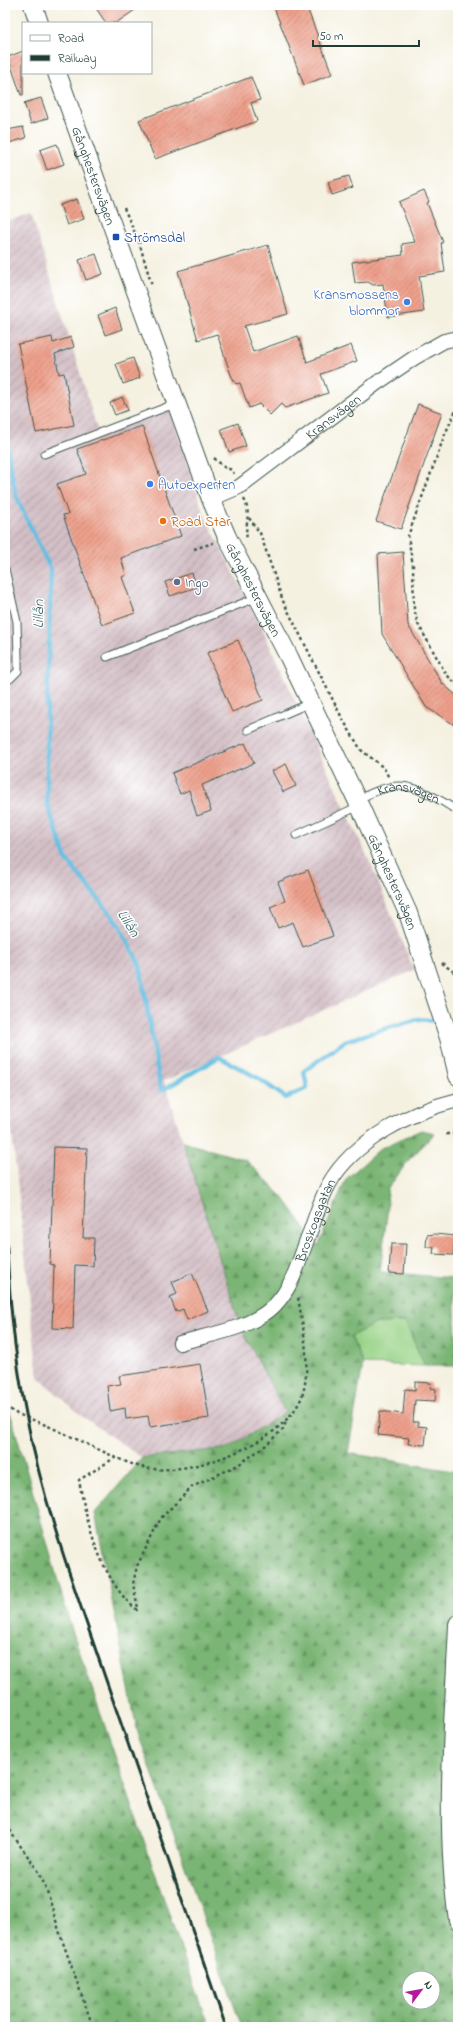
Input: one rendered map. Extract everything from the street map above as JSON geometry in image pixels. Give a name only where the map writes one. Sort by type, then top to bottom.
[{"type":"street","points":[[33,5],[39,22]]},
{"type":"street","name":"Gånghestersvägen","points":[[57,74],[211,499],[227,537],[310,702],[408,913],[449,1038],[458,1076]]},
{"type":"street","name":"Kransvägen","points":[[211,499],[239,487],[383,379],[414,358],[444,342],[458,338]]},
{"type":"street","name":"Broskogsgatan","points":[[180,1342],[238,1327],[260,1316],[274,1305],[291,1283],[329,1184],[347,1159],[386,1128],[421,1112],[458,1100]]},
{"type":"street","points":[[458,1624],[452,1732],[452,1814],[458,1920]]},
{"type":"lane","points":[[44,454],[177,403]]},
{"type":"lane","points":[[5,568],[17,622],[18,670],[5,682]]},
{"type":"lane","points":[[107,657],[258,597]]},
{"type":"lane","points":[[248,730],[310,702]]},
{"type":"lane","name":"Kransvägen","points":[[296,835],[386,787],[404,786],[437,798],[458,811]]},
{"type":"path","points":[[121,203],[139,242],[153,289]]},
{"type":"path","points":[[458,406],[445,434],[408,536],[413,566],[414,610],[418,624],[446,674],[458,686]]},
{"type":"path","points":[[213,455],[224,467],[232,470],[248,506],[248,518],[245,530],[247,540]]},
{"type":"path","points":[[248,518],[260,532],[283,601],[342,718],[361,750],[384,768],[393,787]]},
{"type":"path","points":[[439,966],[437,959],[455,973],[458,978]]},
{"type":"path","points":[[446,1134],[458,1134]]},
{"type":"path","points":[[116,1457],[79,1480],[82,1498],[96,1547],[116,1586],[137,1610],[138,1608],[133,1584],[137,1566],[162,1518],[192,1487],[238,1465],[265,1446],[283,1429],[286,1421],[302,1396],[306,1379],[307,1358],[298,1291],[291,1283]]},
{"type":"path","points":[[5,1406],[26,1417],[116,1457],[145,1468],[164,1470],[182,1469],[242,1450],[268,1436],[286,1421]]},
{"type":"path","points":[[5,1819],[12,1834],[39,1872],[47,1891],[93,2027]]},
{"type":"shaded area","points":[[31,213],[99,435],[169,405],[203,512],[258,620],[373,869],[414,970],[164,1081],[242,1330],[285,1412],[229,1448],[142,1458],[83,1417],[38,1377],[5,1066],[5,223]]},
{"type":"green space","points":[[421,1130],[435,1133],[408,1161],[387,1190],[388,1206],[380,1272],[454,1278],[457,1366],[425,1366],[405,1322],[377,1323],[351,1336],[363,1364],[348,1453],[458,1472],[458,2027],[242,2027],[137,1730],[95,1513],[142,1458],[229,1448],[285,1412],[242,1330],[183,1142],[246,1160],[283,1197],[318,1246],[346,1179],[381,1148]]},
{"type":"green space","points":[[406,1322],[425,1366],[363,1364],[350,1336],[377,1323]]},
{"type":"green space","points":[[5,1394],[70,1624],[185,1961],[210,2027],[5,2027]]},
{"type":"building","points":[[94,5],[142,5],[117,22],[105,22]]},
{"type":"building","points":[[273,5],[306,5],[332,74],[304,85]]},
{"type":"building","points":[[22,51],[23,95],[21,95],[8,57]]},
{"type":"building","points":[[251,77],[260,100],[251,103],[257,121],[155,159],[139,120]]},
{"type":"building","points":[[41,98],[48,118],[31,124],[24,103]]},
{"type":"building","points":[[23,127],[26,138],[5,144],[5,133],[8,132],[7,130]]},
{"type":"building","points":[[57,144],[64,164],[47,170],[40,150]]},
{"type":"building","points":[[349,176],[353,188],[332,195],[328,182]]},
{"type":"building","points":[[424,191],[429,202],[427,203],[443,242],[441,243],[445,272],[419,276],[424,312],[388,317],[383,284],[373,285],[368,282],[355,283],[352,262],[403,255],[402,244],[415,242],[399,202]]},
{"type":"building","points":[[77,199],[84,219],[67,225],[60,205]]},
{"type":"building","points":[[268,245],[288,314],[244,326],[253,352],[298,336],[307,362],[351,345],[357,361],[321,374],[328,393],[285,408],[281,404],[270,415],[259,404],[249,408],[240,383],[236,384],[231,375],[217,334],[198,340],[178,271]]},
{"type":"building","points":[[96,254],[103,274],[86,280],[79,260]]},
{"type":"building","points":[[115,308],[122,329],[105,335],[98,315]]},
{"type":"building","points":[[52,337],[53,343],[71,337],[74,347],[55,354],[59,374],[64,373],[74,425],[36,433],[18,344]]},
{"type":"building","points":[[133,358],[140,378],[123,384],[116,364]]},
{"type":"building","points":[[122,397],[128,410],[115,415],[110,403]]},
{"type":"building","points":[[418,404],[442,413],[401,529],[376,521]]},
{"type":"building","points":[[238,423],[246,446],[229,452],[221,429]]},
{"type":"building","points":[[142,426],[181,536],[121,558],[126,575],[122,577],[135,613],[102,625],[63,515],[68,514],[57,484],[86,474],[77,449]]},
{"type":"building","points":[[403,552],[408,625],[442,683],[458,697],[458,727],[426,707],[382,634],[378,554]]},
{"type":"building","points":[[192,573],[197,587],[170,596],[165,582]]},
{"type":"building","points":[[238,640],[263,700],[232,712],[207,653]]},
{"type":"building","points":[[245,743],[254,763],[202,785],[211,811],[197,816],[189,790],[180,794],[172,773]]},
{"type":"building","points":[[286,764],[296,786],[283,792],[272,771]]},
{"type":"building","points":[[308,870],[333,936],[303,947],[293,922],[278,928],[270,907],[285,901],[278,882]]},
{"type":"building","points":[[54,1147],[87,1148],[83,1238],[94,1238],[93,1266],[75,1265],[73,1329],[52,1328],[54,1265],[50,1264]]},
{"type":"building","points":[[435,1234],[455,1236],[453,1255],[433,1254],[434,1247],[426,1247],[427,1235]]},
{"type":"building","points":[[391,1244],[406,1244],[404,1274],[389,1273]]},
{"type":"building","points":[[192,1273],[208,1311],[187,1320],[183,1309],[176,1312],[170,1297],[177,1294],[172,1282]]},
{"type":"building","points":[[200,1364],[209,1418],[150,1427],[148,1416],[126,1419],[125,1408],[110,1411],[107,1386],[121,1384],[119,1376]]},
{"type":"building","points":[[415,1382],[431,1383],[430,1388],[436,1389],[435,1401],[415,1400],[413,1422],[418,1422],[418,1426],[427,1427],[425,1445],[408,1444],[409,1438],[378,1435],[380,1411],[403,1414],[405,1389],[415,1390]]},
{"type":"waterway","name":"Lillån","points":[[5,435],[16,496],[51,570],[47,713],[47,803],[66,859],[117,922],[140,965],[161,1091],[219,1057],[258,1078],[286,1098],[307,1088],[304,1071],[345,1041],[418,1019],[438,1021]]},
{"type":"waterway","name":"Lillån","points":[[448,1022],[458,1023]]},
{"type":"railway","points":[[5,1212],[10,1290],[18,1367],[27,1419],[42,1485],[73,1583],[226,2027]]},
{"type":"place","name":"Strömsdal","points":[[116,237]]},
{"type":"place","name":"Kransmossens blommor","points":[[407,302]]},
{"type":"place","name":"Autoexperten","points":[[150,484]]},
{"type":"place","name":"Road Star","points":[[163,521]]},
{"type":"place","name":"Ingo","points":[[177,582]]}]
